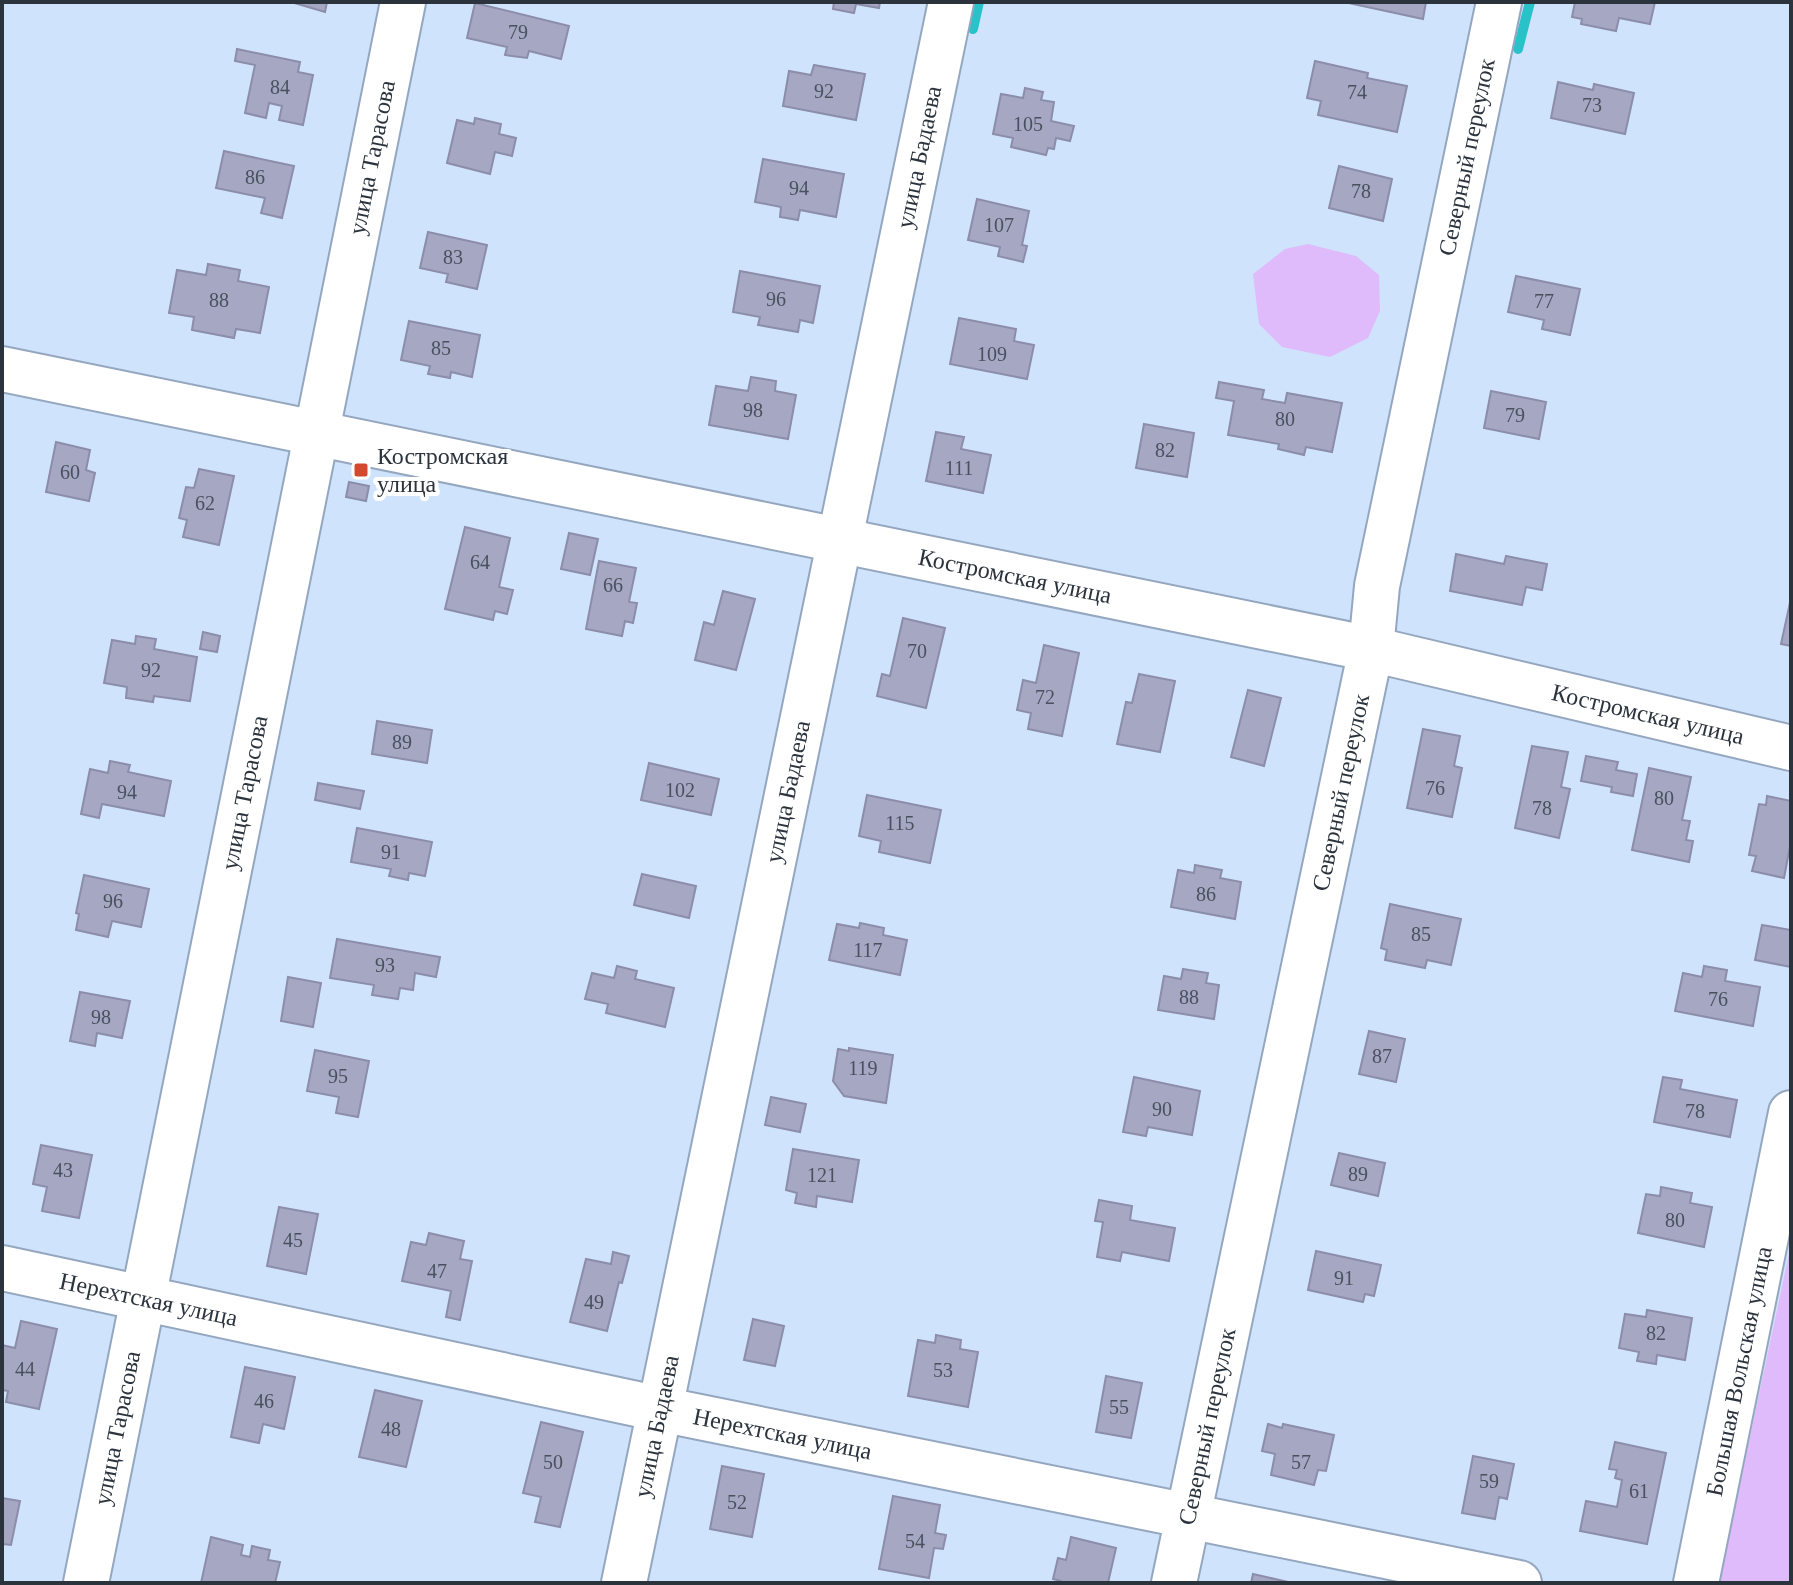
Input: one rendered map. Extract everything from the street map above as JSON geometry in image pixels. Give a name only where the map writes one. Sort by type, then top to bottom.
[{"type":"street","name":"улица Тарасова","points":[[86,1583],[403,2]]},
{"type":"street","name":"улица Бадаева","points":[[624,1583],[951,2]]},
{"type":"street","name":"Северный переулок","points":[[1174,1583],[1371,649],[1377,586],[1499,2]]},
{"type":"street","name":"Костромская улица","points":[[2,369],[1371,649],[1791,748]]},
{"type":"street","name":"Большая Вольская улица","points":[[1696,1583],[1791,1113]]},
{"type":"street","name":"Нерехтская улица","points":[[2,1268],[660,1409],[1519,1583]]},
{"type":"shaded area","points":[[1308,244],[1356,256],[1379,275],[1380,311],[1368,338],[1330,357],[1282,347],[1259,324],[1253,274],[1285,249]]},
{"type":"shaded area","points":[[1791,1244],[1791,1583],[1719,1583]]},
{"type":"building","points":[[291,2],[327,2],[325,12]]},
{"type":"building","points":[[834,2],[880,2],[879,8],[856,4],[854,13],[833,9]]},
{"type":"building","points":[[1344,2],[1426,2],[1423,19]]},
{"type":"building","points":[[1575,2],[1655,2],[1650,24],[1619,18],[1616,31],[1581,24],[1582,19],[1572,17]]},
{"type":"building","points":[[475,3],[569,26],[561,59],[529,51],[527,58],[505,55],[507,47],[467,38]]},
{"type":"building","points":[[237,49],[300,62],[298,72],[313,75],[303,125],[279,120],[282,106],[269,103],[266,118],[245,113],[255,65],[235,61]]},
{"type":"building","points":[[1315,61],[1368,73],[1367,78],[1407,86],[1397,132],[1318,115],[1321,101],[1307,98]]},
{"type":"building","points":[[814,65],[865,74],[856,120],[783,106],[789,71],[811,75]]},
{"type":"building","points":[[1558,82],[1593,90],[1594,84],[1634,93],[1625,134],[1551,118]]},
{"type":"building","points":[[1025,88],[1043,92],[1041,100],[1054,102],[1051,121],[1074,126],[1070,141],[1056,138],[1054,149],[1048,148],[1046,155],[1011,147],[1013,138],[993,134],[1001,94],[1023,98]]},
{"type":"building","points":[[475,118],[501,124],[499,134],[516,138],[512,156],[495,152],[490,174],[447,163],[457,120],[474,124]]},
{"type":"building","points":[[224,151],[294,166],[282,218],[261,213],[265,198],[216,188]]},
{"type":"building","points":[[763,159],[844,174],[836,217],[800,210],[798,220],[780,217],[781,207],[755,202]]},
{"type":"building","points":[[1339,166],[1392,179],[1383,221],[1329,208]]},
{"type":"building","points":[[977,199],[1029,211],[1022,245],[1027,246],[1023,262],[998,256],[1000,247],[968,240]]},
{"type":"building","points":[[428,232],[487,245],[477,289],[446,282],[448,274],[420,268]]},
{"type":"building","points":[[208,264],[240,270],[238,281],[269,287],[260,333],[236,329],[234,338],[192,330],[194,317],[169,313],[177,270],[206,275]]},
{"type":"building","points":[[740,271],[820,286],[813,323],[800,320],[798,332],[758,325],[760,317],[733,312]]},
{"type":"building","points":[[1516,276],[1580,289],[1570,335],[1542,329],[1544,320],[1508,312]]},
{"type":"building","points":[[959,318],[1016,329],[1014,341],[1034,345],[1027,379],[950,364]]},
{"type":"building","points":[[409,321],[480,335],[472,377],[451,372],[450,378],[428,374],[430,366],[401,360]]},
{"type":"building","points":[[751,377],[776,381],[775,391],[796,395],[788,439],[709,425],[716,386],[748,391]]},
{"type":"building","points":[[1219,382],[1264,390],[1262,399],[1285,403],[1287,393],[1342,403],[1332,452],[1306,447],[1304,455],[1278,449],[1279,444],[1228,435],[1234,401],[1216,398]]},
{"type":"building","points":[[1491,391],[1546,402],[1539,439],[1484,428]]},
{"type":"building","points":[[1144,424],[1194,433],[1187,477],[1136,468]]},
{"type":"building","points":[[936,432],[964,437],[961,449],[991,455],[983,493],[926,481]]},
{"type":"building","points":[[56,442],[90,450],[86,470],[95,473],[89,501],[46,492]]},
{"type":"building","points":[[199,469],[234,476],[219,545],[183,537],[187,520],[179,518],[186,487],[194,488]]},
{"type":"building","points":[[349,482],[369,486],[366,501],[346,497]]},
{"type":"building","points":[[465,527],[510,538],[499,587],[513,590],[507,614],[495,611],[493,620],[445,609]]},
{"type":"building","points":[[569,533],[598,539],[590,575],[561,569]]},
{"type":"building","points":[[1456,554],[1504,564],[1506,556],[1547,564],[1542,590],[1526,587],[1522,605],[1450,591]]},
{"type":"building","points":[[599,561],[636,568],[629,602],[637,603],[633,623],[625,621],[622,636],[586,629]]},
{"type":"building","points":[[723,591],[755,599],[736,670],[695,660],[704,622],[714,625]]},
{"type":"building","points":[[1791,598],[1791,646],[1781,644]]},
{"type":"building","points":[[903,618],[945,628],[926,708],[877,696],[882,674],[890,676]]},
{"type":"building","points":[[203,632],[220,636],[217,652],[200,649]]},
{"type":"building","points":[[136,636],[156,639],[154,649],[197,657],[190,701],[154,696],[153,702],[126,698],[127,687],[104,683],[112,640],[135,644]]},
{"type":"building","points":[[1044,645],[1079,653],[1062,736],[1028,729],[1031,713],[1017,710],[1023,680],[1036,683]]},
{"type":"building","points":[[1139,674],[1175,681],[1160,752],[1117,744],[1126,702],[1132,703]]},
{"type":"building","points":[[1248,690],[1281,698],[1264,766],[1231,757]]},
{"type":"building","points":[[377,721],[432,730],[427,763],[372,754]]},
{"type":"building","points":[[1423,729],[1460,736],[1454,766],[1462,768],[1452,817],[1407,808]]},
{"type":"building","points":[[1532,746],[1568,752],[1561,787],[1570,789],[1559,838],[1515,828]]},
{"type":"building","points":[[1586,756],[1618,762],[1616,770],[1637,774],[1633,796],[1611,792],[1612,787],[1581,781]]},
{"type":"building","points":[[110,761],[130,765],[128,772],[171,781],[164,816],[102,804],[99,818],[81,814],[90,769],[108,773]]},
{"type":"building","points":[[649,763],[719,779],[711,815],[641,800]]},
{"type":"building","points":[[1649,768],[1691,777],[1682,820],[1690,821],[1686,840],[1693,841],[1689,862],[1632,850]]},
{"type":"building","points":[[318,783],[364,791],[360,809],[315,800]]},
{"type":"building","points":[[867,795],[941,810],[930,863],[879,852],[881,841],[859,836]]},
{"type":"building","points":[[1767,796],[1791,801],[1791,841],[1784,878],[1752,871],[1756,856],[1749,855],[1759,804],[1766,805]]},
{"type":"building","points":[[357,828],[432,842],[425,876],[409,873],[408,880],[389,876],[391,869],[351,862]]},
{"type":"building","points":[[1195,865],[1222,870],[1220,878],[1241,882],[1235,919],[1171,907],[1178,870],[1194,873]]},
{"type":"building","points":[[642,874],[696,886],[689,918],[634,905]]},
{"type":"building","points":[[84,875],[149,889],[141,927],[112,921],[108,937],[76,930],[79,914],[76,913]]},
{"type":"building","points":[[1390,904],[1461,919],[1451,965],[1427,960],[1425,968],[1385,960],[1387,950],[1381,948]]},
{"type":"building","points":[[860,923],[884,928],[883,935],[907,940],[900,975],[829,960],[837,924],[859,928]]},
{"type":"building","points":[[1762,925],[1791,930],[1791,967],[1755,960]]},
{"type":"building","points":[[337,939],[440,957],[436,977],[415,973],[413,990],[400,988],[398,999],[372,995],[374,985],[330,978]]},
{"type":"building","points":[[617,966],[637,971],[635,979],[674,988],[665,1027],[606,1013],[608,1004],[585,999],[592,973],[614,978]]},
{"type":"building","points":[[1704,966],[1727,970],[1725,981],[1760,987],[1753,1026],[1675,1011],[1683,973],[1702,977]]},
{"type":"building","points":[[1183,969],[1208,973],[1206,983],[1219,985],[1214,1019],[1158,1010],[1164,976],[1181,979]]},
{"type":"building","points":[[288,977],[321,983],[313,1027],[281,1021]]},
{"type":"building","points":[[80,992],[130,1001],[122,1038],[97,1033],[95,1046],[70,1041]]},
{"type":"building","points":[[1369,1031],[1405,1039],[1396,1082],[1359,1074]]},
{"type":"building","points":[[849,1048],[893,1055],[886,1103],[844,1096],[833,1081],[838,1049],[849,1051]]},
{"type":"building","points":[[315,1050],[369,1061],[358,1117],[336,1113],[339,1097],[307,1091]]},
{"type":"building","points":[[1134,1077],[1200,1091],[1192,1135],[1148,1127],[1146,1136],[1123,1132]]},
{"type":"building","points":[[1663,1077],[1682,1080],[1680,1089],[1737,1100],[1730,1137],[1654,1122]]},
{"type":"building","points":[[771,1097],[806,1104],[800,1132],[765,1125]]},
{"type":"building","points":[[41,1145],[92,1155],[79,1218],[42,1211],[47,1187],[33,1184]]},
{"type":"building","points":[[793,1149],[859,1160],[852,1202],[817,1196],[816,1207],[795,1203],[797,1193],[786,1190]]},
{"type":"building","points":[[1339,1153],[1385,1163],[1378,1196],[1331,1185]]},
{"type":"building","points":[[1661,1187],[1692,1193],[1690,1203],[1712,1207],[1704,1247],[1638,1233],[1646,1194],[1660,1196]]},
{"type":"building","points":[[1099,1200],[1132,1206],[1130,1220],[1175,1228],[1169,1261],[1122,1252],[1120,1261],[1097,1257],[1103,1222],[1095,1221]]},
{"type":"building","points":[[279,1207],[318,1214],[306,1274],[267,1266]]},
{"type":"building","points":[[429,1233],[464,1241],[460,1259],[472,1261],[460,1320],[446,1317],[451,1291],[402,1281],[411,1242],[426,1245]]},
{"type":"building","points":[[1316,1251],[1381,1265],[1374,1296],[1365,1294],[1363,1302],[1308,1290]]},
{"type":"building","points":[[613,1252],[629,1256],[607,1331],[570,1322],[586,1259],[611,1264]]},
{"type":"building","points":[[1647,1310],[1692,1318],[1685,1360],[1657,1355],[1656,1364],[1637,1361],[1639,1352],[1619,1348],[1625,1314],[1646,1317]]},
{"type":"building","points":[[753,1319],[784,1326],[775,1366],[744,1360]]},
{"type":"building","points":[[21,1321],[57,1329],[39,1409],[6,1402],[8,1391],[2,1390],[2,1345],[15,1348]]},
{"type":"building","points":[[936,1335],[961,1340],[960,1349],[978,1352],[968,1407],[908,1396],[918,1340],[935,1343]]},
{"type":"building","points":[[245,1367],[295,1377],[284,1429],[263,1424],[259,1443],[231,1437]]},
{"type":"building","points":[[1106,1376],[1142,1383],[1131,1438],[1096,1432]]},
{"type":"building","points":[[375,1390],[422,1401],[406,1467],[359,1457]]},
{"type":"building","points":[[541,1422],[583,1432],[560,1527],[535,1522],[541,1497],[523,1493]]},
{"type":"building","points":[[1268,1424],[1282,1428],[1283,1424],[1334,1435],[1326,1471],[1318,1470],[1314,1485],[1271,1475],[1275,1454],[1262,1451]]},
{"type":"building","points":[[1615,1442],[1666,1453],[1647,1544],[1580,1531],[1586,1501],[1617,1507],[1622,1480],[1615,1478],[1617,1470],[1609,1469]]},
{"type":"building","points":[[1473,1456],[1514,1464],[1507,1499],[1499,1497],[1495,1519],[1462,1513]]},
{"type":"building","points":[[722,1466],[764,1474],[752,1537],[710,1529]]},
{"type":"building","points":[[893,1496],[940,1505],[935,1533],[946,1535],[943,1549],[934,1548],[929,1578],[879,1569]]},
{"type":"building","points":[[2,1498],[20,1501],[11,1545],[3,1544],[2,1550]]},
{"type":"building","points":[[211,1537],[243,1545],[241,1555],[250,1557],[252,1546],[270,1550],[268,1560],[280,1562],[275,1583],[201,1583]]},
{"type":"building","points":[[1071,1537],[1116,1548],[1108,1583],[1061,1583],[1053,1579],[1058,1558],[1066,1560]]},
{"type":"building","points":[[1253,1574],[1288,1582],[1251,1583]]},
{"type":"waterway","points":[[973,29],[979,2]]},
{"type":"waterway","points":[[1518,49],[1530,2]]},
{"type":"place","name":"Костромская улица","points":[[361,470]]}]
